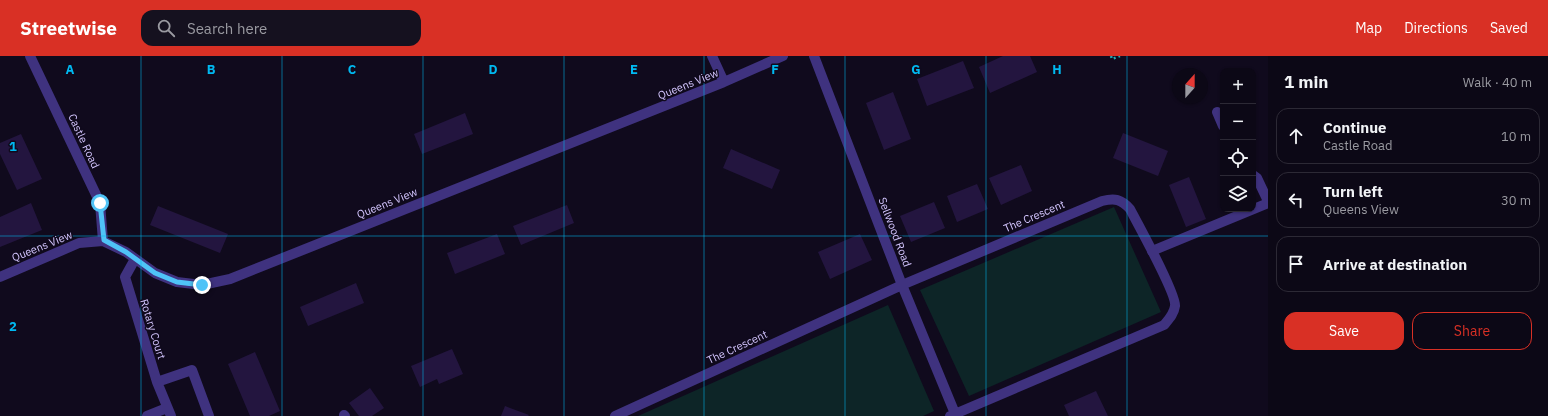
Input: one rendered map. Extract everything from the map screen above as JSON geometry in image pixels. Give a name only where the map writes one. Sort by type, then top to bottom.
[{"type":"street","name":"Castle Road","points":[[30,56],[100,203],[104,240]]},
{"type":"street","points":[[712,56],[724,82]]},
{"type":"street","name":"Queens View","points":[[0,277],[79,243],[104,240],[126,252],[155,273],[177,282],[202,285],[230,279],[724,82],[783,56]]},
{"type":"street","name":"Sellwood Road","points":[[814,56],[902,285],[954,415]]},
{"type":"street","points":[[1217,112],[1220,119]]},
{"type":"street","points":[[1152,252],[1268,202],[1257,178],[1254,176]]},
{"type":"street","name":"The Crescent","points":[[615,416],[902,285],[1102,201],[1113,198],[1125,203],[1130,209],[1171,290],[1176,305],[1171,318],[1164,325],[954,415]]},
{"type":"street","name":"Rotary Court","points":[[135,259],[125,277],[169,412]]},
{"type":"street","points":[[158,382],[192,370],[209,416]]},
{"type":"street","points":[[147,416],[169,412]]},
{"type":"path","points":[[1111,56],[1112,59],[1120,56]]},
{"type":"green space","points":[[1114,207],[1161,312],[969,396],[920,290]]},
{"type":"green space","points":[[888,305],[934,411],[923,416],[638,416]]},
{"type":"building","points":[[1003,56],[1030,56],[1037,72],[990,93],[979,67]]},
{"type":"building","points":[[963,61],[974,88],[927,106],[917,79]]},
{"type":"building","points":[[893,92],[911,139],[884,150],[866,103]]},
{"type":"building","points":[[465,113],[473,134],[422,154],[414,134]]},
{"type":"building","points":[[1123,133],[1168,151],[1158,176],[1113,158]]},
{"type":"building","points":[[21,134],[42,179],[17,190],[0,154],[0,143]]},
{"type":"building","points":[[731,149],[780,170],[772,189],[723,168]]},
{"type":"building","points":[[1021,165],[1032,191],[1001,205],[989,178]]},
{"type":"building","points":[[1189,177],[1206,219],[1186,227],[1169,185]]},
{"type":"building","points":[[977,184],[988,209],[957,222],[947,196]]},
{"type":"building","points":[[934,202],[945,228],[911,242],[900,216]]},
{"type":"building","points":[[31,203],[42,230],[0,247],[0,217]]},
{"type":"building","points":[[567,205],[574,223],[521,245],[513,226]]},
{"type":"building","points":[[158,206],[228,234],[220,253],[150,225]]},
{"type":"building","points":[[497,234],[505,254],[455,274],[447,253]]},
{"type":"building","points":[[860,234],[872,260],[830,279],[818,252]]},
{"type":"building","points":[[356,283],[364,303],[308,326],[300,307]]},
{"type":"building","points":[[452,349],[463,374],[439,384],[437,379],[420,387],[411,366]]},
{"type":"building","points":[[255,352],[280,411],[269,416],[250,416],[228,364]]},
{"type":"building","points":[[370,388],[384,408],[372,416],[359,416],[349,403]]},
{"type":"building","points":[[1096,391],[1108,416],[1069,416],[1064,405]]},
{"type":"building","points":[[505,406],[529,415],[501,416]]},
{"type":"route","points":[[100,203],[104,240],[126,252],[155,273],[177,282],[202,285]]}]
